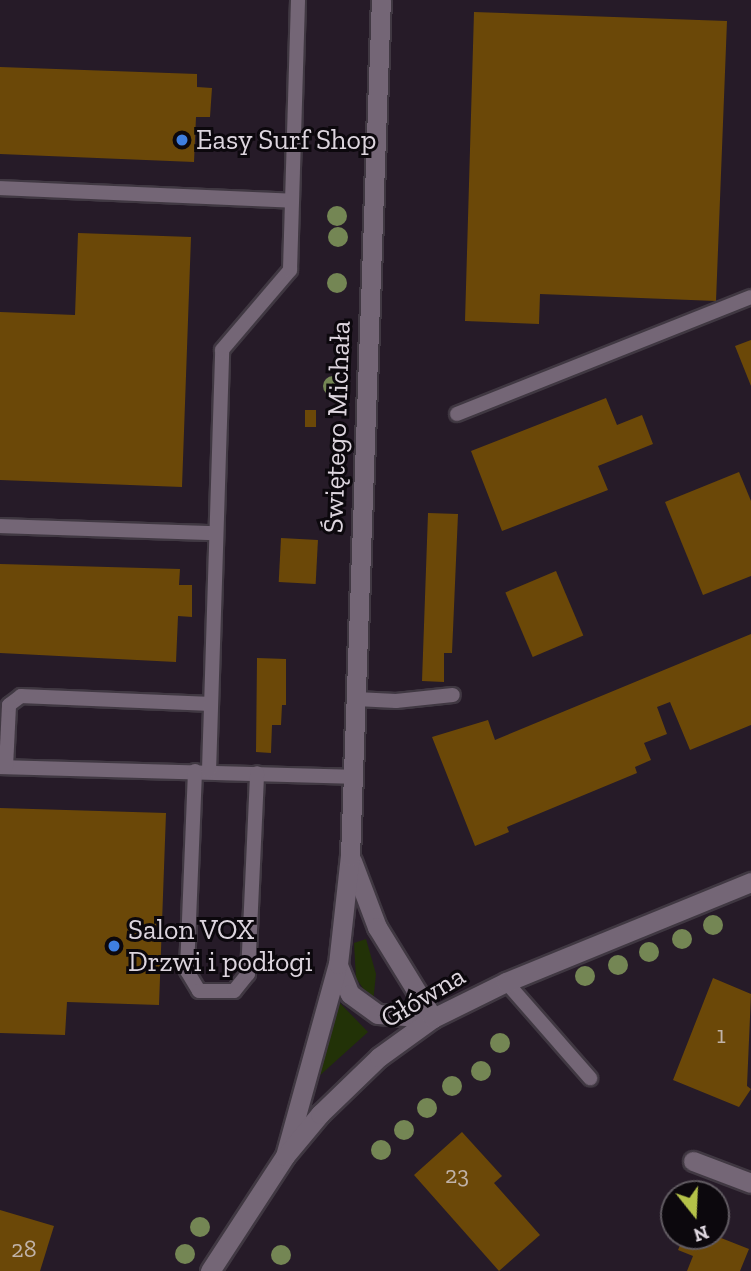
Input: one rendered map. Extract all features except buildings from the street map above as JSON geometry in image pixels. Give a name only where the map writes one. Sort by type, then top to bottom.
[{"type":"street","name":"Świętego Michała","points":[[285,1156],[338,964],[350,856],[381,0]]},
{"type":"street","name":"Świętego Michała","points":[[350,856],[377,927],[433,1018]]},
{"type":"street","name":"Główna","points":[[210,1271],[285,1156],[360,1074],[433,1018],[506,982],[751,882]]},
{"type":"street","points":[[338,964],[350,994],[378,1014],[433,1018]]},
{"type":"street","points":[[693,1161],[751,1183]]},
{"type":"lane","points":[[257,773],[248,974],[234,991],[200,991],[187,971],[202,771],[211,704],[222,350],[290,271],[298,0]]},
{"type":"lane","points":[[0,188],[292,201]]},
{"type":"lane","points":[[457,414],[751,297]]},
{"type":"lane","points":[[0,526],[216,533]]},
{"type":"lane","points":[[356,699],[396,701],[453,695]]},
{"type":"lane","points":[[211,704],[22,696],[9,705],[3,767],[353,777]]},
{"type":"lane","points":[[506,982],[590,1078]]},
{"type":"green space","points":[[366,939],[376,974],[373,1003],[356,978],[354,943]]},
{"type":"green space","points":[[338,1001],[368,1032],[317,1078]]},
{"type":"place","name":"Easy Surf Shop","points":[[182,140]]},
{"type":"place","name":"Salon VOX Drzwi i podłogi","points":[[114,946]]}]
